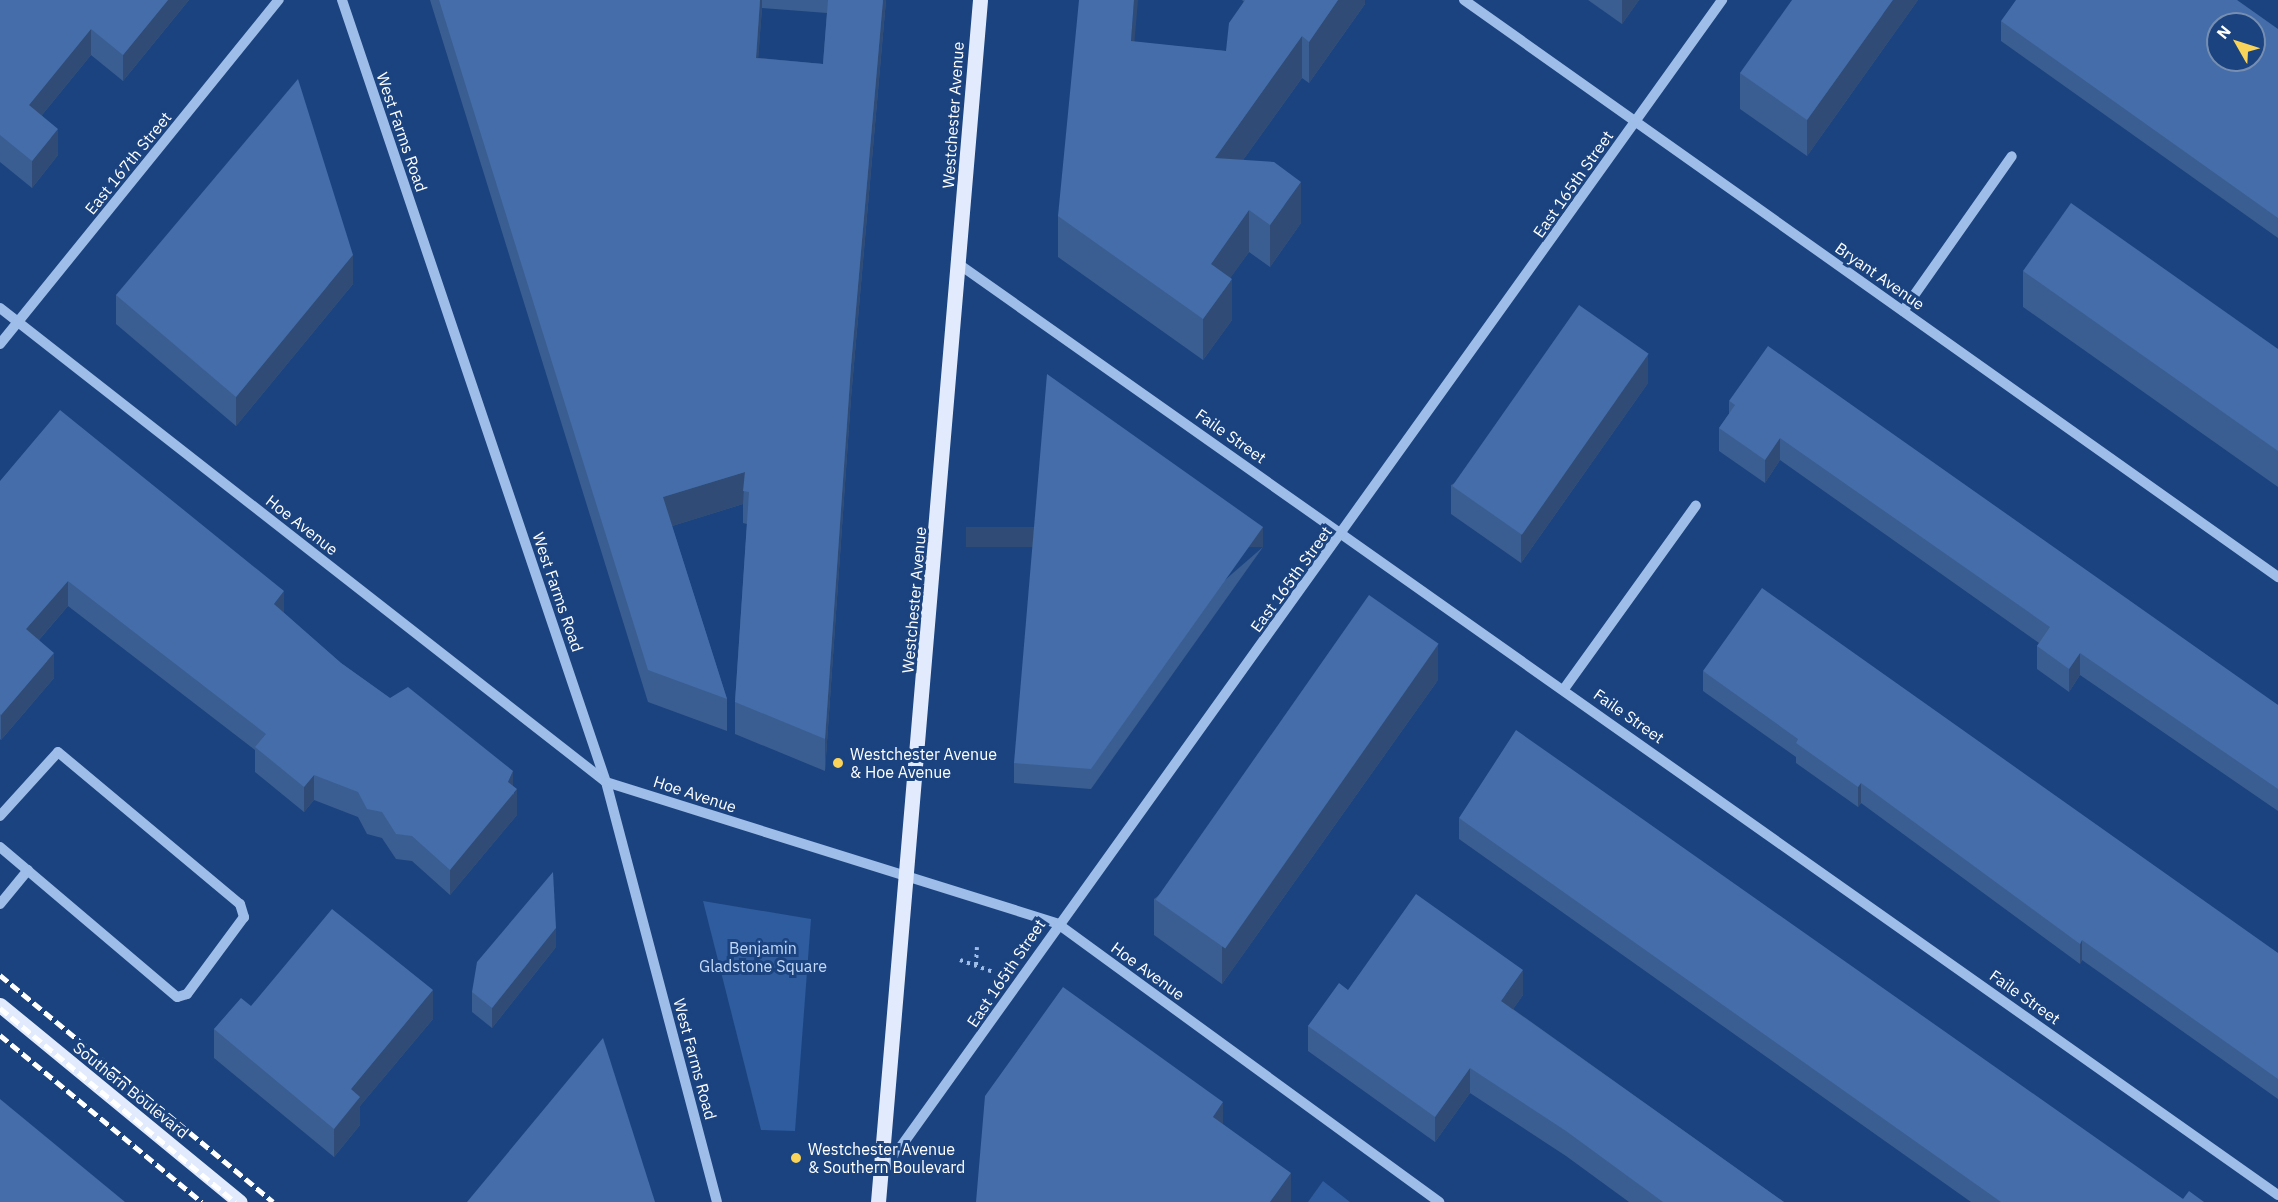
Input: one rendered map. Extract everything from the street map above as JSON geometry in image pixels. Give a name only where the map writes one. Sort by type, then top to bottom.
[{"type":"main road","name":"Westchester Avenue","points":[[878,1202],[909,878],[981,0]]},
{"type":"main road","name":"Southern Boulevard","points":[[0,1005],[240,1202]]},
{"type":"street","name":"East 167th Street","points":[[0,344],[279,0]]},
{"type":"street","name":"West Farms Road","points":[[342,0],[606,782],[717,1202]]},
{"type":"street","name":"Bryant Avenue","points":[[1464,0],[2278,577]]},
{"type":"street","name":"East 165th Street","points":[[881,1174],[1058,924],[1343,533],[1722,0]]},
{"type":"street","points":[[1903,311],[2012,156]]},
{"type":"street","name":"Faile Street","points":[[960,265],[1343,533],[2278,1195]]},
{"type":"street","name":"Hoe Avenue","points":[[0,308],[606,782],[1058,924],[1439,1202]]},
{"type":"street","points":[[1564,689],[1696,505]]},
{"type":"street","points":[[0,816],[58,752],[240,904],[244,916],[187,994],[177,997],[0,847]]},
{"type":"street","points":[[0,904],[27,870]]},
{"type":"path","points":[[976,965],[977,947]]},
{"type":"path","points":[[960,960],[1002,975]]},
{"type":"green space","name":"Benjamin Gladstone Square","points":[[703,901],[811,919],[795,1131],[761,1130]]},
{"type":"green space","points":[[1323,1181],[1350,1202],[1308,1202]]},
{"type":"building","points":[[0,0],[168,0],[123,55],[91,29],[29,105],[58,129],[32,161],[0,135]]},
{"type":"building","points":[[439,0],[760,0],[756,58],[823,64],[828,0],[883,0],[851,366],[825,739],[735,702],[749,492],[743,491],[745,472],[663,497],[727,699],[648,670]]},
{"type":"building","points":[[1079,0],[1134,0],[1131,41],[1226,51],[1229,23],[1245,0],[1338,0],[1309,42],[1302,36],[1215,158],[1274,162],[1301,182],[1270,225],[1249,210],[1211,264],[1232,279],[1203,319],[1058,216]]},
{"type":"building","points":[[1792,0],[1893,0],[1807,120],[1740,73]]},
{"type":"building","points":[[2016,0],[2237,0],[2254,12],[2206,12],[2206,72],[2266,72],[2266,21],[2278,29],[2278,218],[2001,21]]},
{"type":"building","points":[[298,79],[353,255],[236,397],[116,295]]},
{"type":"building","points":[[2071,203],[2278,349],[2278,451],[2023,271]]},
{"type":"building","points":[[1579,305],[1649,354],[1522,535],[1452,486]]},
{"type":"building","points":[[1768,346],[2278,705],[2278,789],[2080,653],[2069,669],[2037,646],[2050,627],[1780,438],[1765,460],[1719,428],[1735,405],[1729,401]]},
{"type":"building","points":[[1047,374],[1263,527],[1091,769],[1014,763]]},
{"type":"building","points":[[60,410],[284,591],[274,604],[341,663],[390,698],[408,687],[513,771],[508,782],[517,789],[450,870],[412,836],[396,834],[382,812],[367,809],[358,792],[314,775],[304,787],[255,747],[266,734],[68,581],[26,629],[54,653],[0,714],[0,481]]},
{"type":"building","points":[[1762,588],[2278,953],[2278,1079],[2082,940],[2080,944],[1861,783],[1858,787],[1796,743],[1798,739],[1703,671]]},
{"type":"building","points":[[1369,595],[1439,644],[1225,948],[1156,900]]},
{"type":"building","points":[[1516,730],[2183,1199],[2189,1191],[2204,1202],[2001,1202],[1459,818]]},
{"type":"building","points":[[553,872],[556,928],[492,1008],[472,992],[477,962]]},
{"type":"building","points":[[1416,894],[1523,970],[1501,1001],[1784,1202],[1663,1202],[1566,1131],[1470,1068],[1435,1117],[1308,1026],[1339,983],[1348,990]]},
{"type":"building","points":[[332,909],[433,990],[351,1089],[360,1097],[334,1129],[214,1029],[241,998],[251,1006]]},
{"type":"building","points":[[1063,987],[1223,1102],[1213,1117],[1291,1173],[1270,1202],[976,1202],[985,1096]]},
{"type":"building","points":[[603,1038],[655,1202],[467,1202]]},
{"type":"building","points":[[0,1099],[125,1202],[0,1202]]},
{"type":"railway","points":[[0,975],[273,1202]]},
{"type":"railway","points":[[0,1008],[235,1202]]},
{"type":"railway","points":[[0,1035],[202,1202]]},
{"type":"place","name":"Westchester Avenue & Hoe Avenue","points":[[838,763]]},
{"type":"place","name":"Westchester Avenue & Southern Boulevard","points":[[796,1158]]}]
